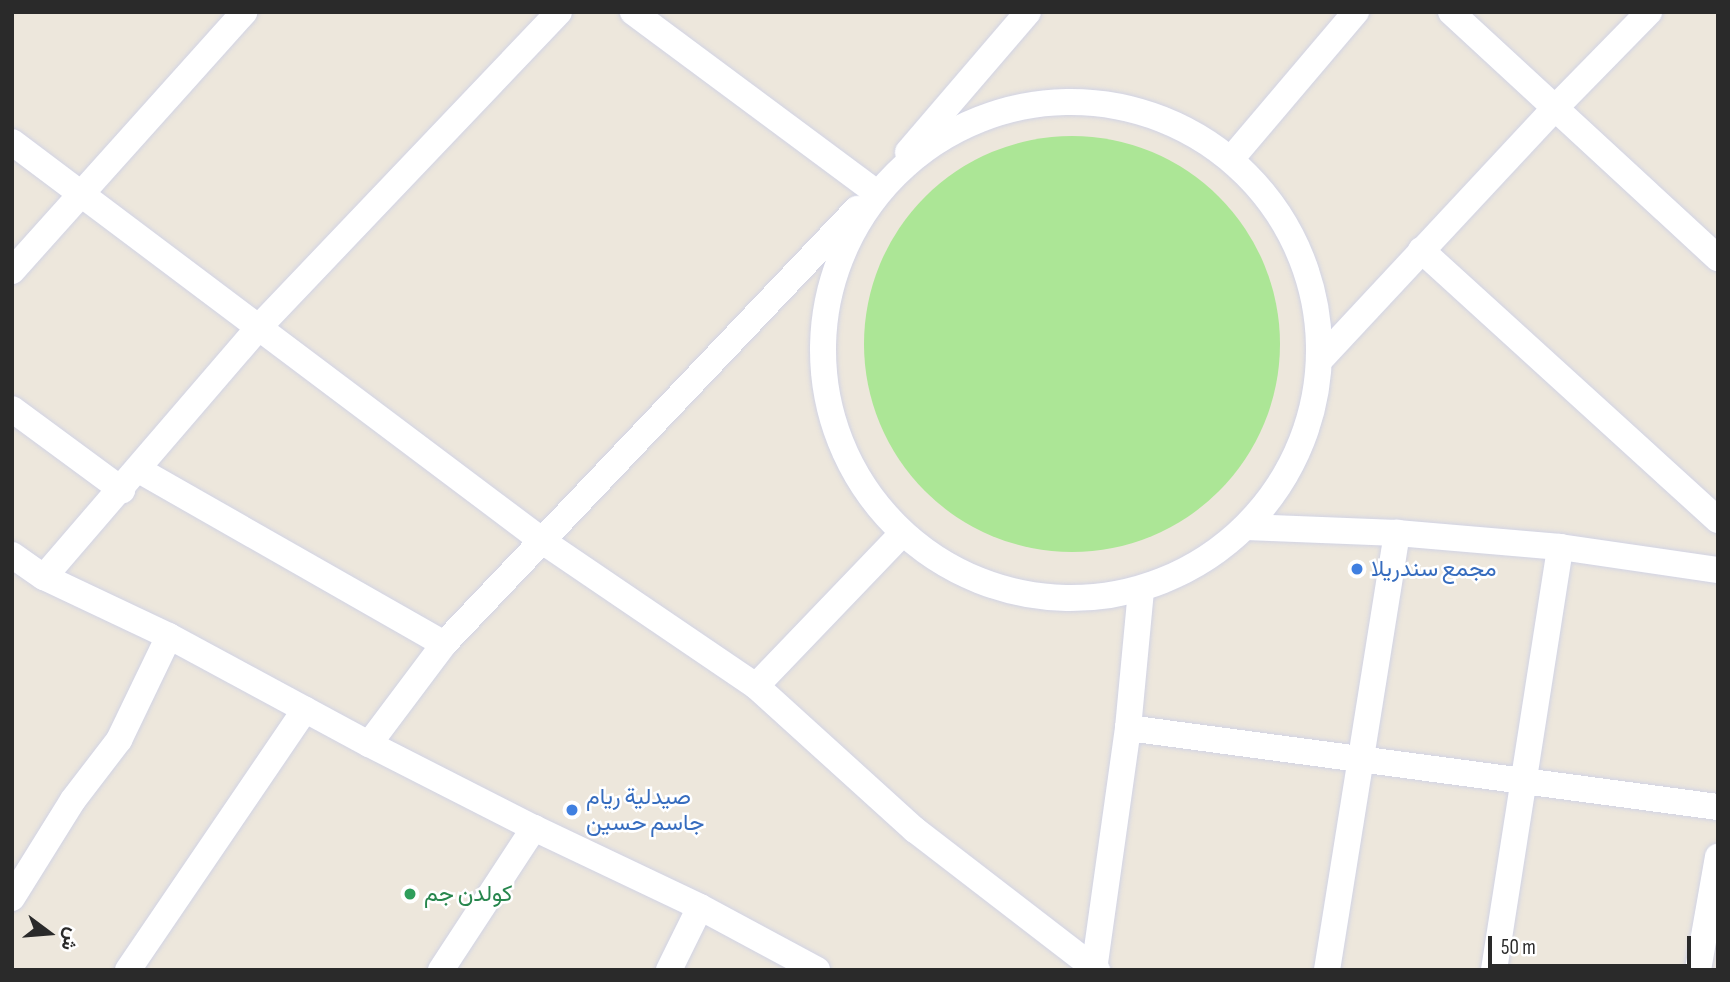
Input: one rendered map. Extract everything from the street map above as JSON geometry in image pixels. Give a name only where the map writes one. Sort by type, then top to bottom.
[{"type":"street","points":[[12,271],[244,12]]},
{"type":"street","points":[[44,578],[259,327],[559,12]]},
{"type":"street","points":[[633,12],[874,191]]},
{"type":"street","points":[[369,744],[444,644],[544,542],[874,191],[1028,12]]},
{"type":"street","points":[[1232,158],[1356,12]]},
{"type":"street","points":[[1451,12],[1718,258]]},
{"type":"street","points":[[1320,360],[1554,108],[1649,12]]},
{"type":"street","points":[[1080,100],[1161,117],[1232,158],[1282,216],[1287,227],[1312,285],[1320,360],[1310,421],[1284,478],[1246,527],[1197,565],[1141,590],[1056,599],[974,580],[902,534],[858,478],[849,457],[831,413],[823,342],[835,272],[874,191],[925,149],[999,111],[1080,100]]},
{"type":"street","points":[[12,142],[544,542],[756,687],[915,830],[1095,969],[1128,727],[1141,590]]},
{"type":"street","points":[[1421,250],[1718,520]]},
{"type":"street","points":[[12,409],[122,490]]},
{"type":"street","points":[[139,470],[444,644]]},
{"type":"street","points":[[1246,527],[1397,533],[1560,547],[1718,570]]},
{"type":"street","points":[[1327,970],[1397,533]]},
{"type":"street","points":[[756,687],[902,534]]},
{"type":"street","points":[[1494,970],[1560,547]]},
{"type":"street","points":[[12,555],[44,578],[169,636],[369,744],[534,828],[700,906],[817,970]]},
{"type":"street","points":[[12,898],[73,800],[119,740],[169,636]]},
{"type":"street","points":[[128,970],[305,710]]},
{"type":"street","points":[[1128,727],[1718,807]]},
{"type":"street","points":[[441,970],[534,828]]},
{"type":"street","points":[[1698,970],[1718,857]]},
{"type":"street","points":[[669,970],[700,906]]},
{"type":"green space","points":[[1072,136],[1113,140],[1152,151],[1188,171],[1219,197],[1245,228],[1265,264],[1276,303],[1280,344],[1276,385],[1265,424],[1245,460],[1219,491],[1188,517],[1152,537],[1113,548],[1072,552],[1031,548],[992,537],[956,517],[925,491],[899,460],[879,424],[868,385],[864,344],[868,303],[879,264],[899,228],[925,197],[956,171],[992,151],[1031,140]]},
{"type":"place","name":"مجمع سندريلا","points":[[1357,569]]},
{"type":"place","name":"صيدلية ريام جاسم حسين","points":[[572,810]]},
{"type":"place","name":"كولدن جم","points":[[410,894]]}]
